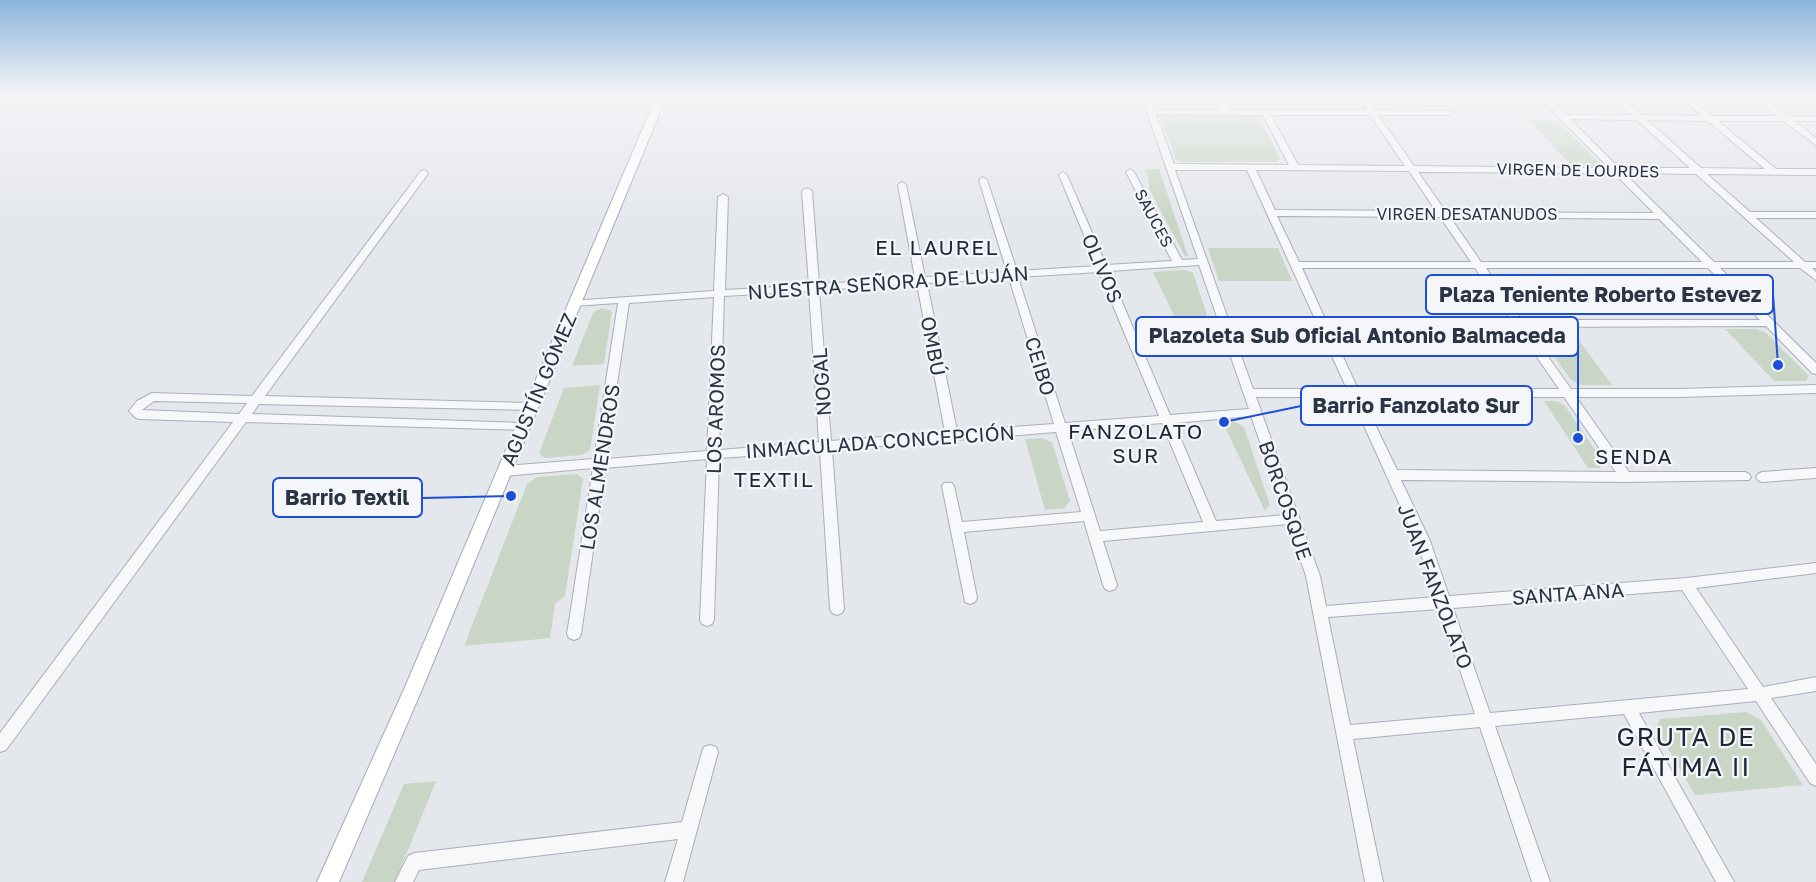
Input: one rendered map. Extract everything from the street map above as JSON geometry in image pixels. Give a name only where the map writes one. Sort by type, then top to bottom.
[{"type":"main road","name":"AGUSTÍN GÓMEZ","points":[[328,882],[414,687],[645,136]]},
{"type":"street","name":"BORCOSQUE","points":[[1159,136],[1313,576],[1374,882]]},
{"type":"street","points":[[1278,136],[1294,167]]},
{"type":"street","points":[[1389,136],[1626,477]]},
{"type":"street","points":[[1582,136],[1816,370]]},
{"type":"street","points":[[1660,136],[1816,277]]},
{"type":"street","points":[[1731,136],[1774,172]]},
{"type":"street","name":"VIRGEN DE LOURDES","points":[[1170,167],[1816,172]]},
{"type":"street","name":"JUAN FANZOLATO","points":[[1251,167],[1423,541],[1541,882]]},
{"type":"street","name":"SAUCES","points":[[1130,172],[1178,263]]},
{"type":"street","points":[[0,745],[424,173]]},
{"type":"street","name":"OLIVOS","points":[[1063,175],[1212,527]]},
{"type":"street","name":"CEIBO","points":[[983,180],[1110,585]]},
{"type":"street","name":"OMBÚ","points":[[902,185],[952,436]]},
{"type":"street","name":"NOGAL","points":[[807,191],[837,609]]},
{"type":"street","name":"LOS AROMOS","points":[[707,620],[723,197]]},
{"type":"street","name":"VIRGEN DESATANUDOS","points":[[1272,213],[1662,216]]},
{"type":"street","points":[[1748,215],[1816,215]]},
{"type":"street","name":"NUESTRA SEÑORA DE LUJÁN","points":[[574,303],[1203,262]]},
{"type":"street","points":[[1296,265],[1816,265]]},
{"type":"street","name":"LOS ALMENDROS","points":[[574,634],[624,300]]},
{"type":"street","points":[[1323,324],[1769,322]]},
{"type":"street","points":[[1249,393],[1568,393],[1816,389]]},
{"type":"street","points":[[522,427],[140,415],[135,411],[152,396],[531,407]]},
{"type":"street","name":"INMACULADA CONCEPCIÓN","points":[[504,471],[1256,412]]},
{"type":"street","points":[[1762,477],[1816,473]]},
{"type":"street","points":[[1393,475],[1745,477]]},
{"type":"street","points":[[948,486],[970,598]]},
{"type":"street","points":[[956,528],[1088,516]]},
{"type":"street","points":[[1095,537],[1293,519]]},
{"type":"street","name":"SANTA ANA","points":[[1320,612],[1686,584],[1816,568]]},
{"type":"street","points":[[1686,584],[1816,778]]},
{"type":"street","points":[[1344,733],[1628,707],[1760,693],[1816,684]]},
{"type":"street","points":[[1628,707],[1725,882]]},
{"type":"street","points":[[674,882],[710,752]]},
{"type":"street","points":[[404,882],[414,862],[689,829]]},
{"type":"green space","points":[[1168,136],[1269,136],[1280,159],[1277,162],[1181,162],[1176,159]]},
{"type":"green space","points":[[1544,136],[1573,136],[1599,163],[1597,166],[1571,165]]},
{"type":"green space","points":[[1159,169],[1188,256],[1185,256],[1149,189],[1149,179],[1144,170]]},
{"type":"green space","points":[[1208,248],[1278,248],[1292,281],[1219,281]]},
{"type":"green space","points":[[1186,270],[1193,273],[1209,321],[1178,324],[1153,272]]},
{"type":"green space","points":[[601,308],[612,311],[604,364],[572,366],[593,313]]},
{"type":"green space","points":[[1725,329],[1756,329],[1766,333],[1809,376],[1806,381],[1774,381]]},
{"type":"green space","points":[[1571,330],[1612,385],[1581,385],[1571,380],[1539,335],[1542,331]]},
{"type":"green space","points":[[600,385],[590,450],[582,455],[545,458],[539,453],[564,388]]},
{"type":"green space","points":[[1544,401],[1556,401],[1565,406],[1604,463],[1600,468],[1588,468]]},
{"type":"green space","points":[[1235,422],[1244,427],[1270,505],[1265,511],[1223,423]]},
{"type":"green space","points":[[1043,438],[1052,442],[1070,501],[1064,508],[1045,510],[1025,439]]},
{"type":"green space","points":[[577,474],[583,479],[565,596],[555,604],[550,638],[464,646],[527,484],[537,477]]},
{"type":"green space","points":[[1746,712],[1761,720],[1803,785],[1695,795],[1656,728],[1660,719]]},
{"type":"green space","points":[[436,781],[395,882],[362,882],[404,784]]},
{"type":"place","name":"Plaza Teniente Roberto Estevez","points":[[1778,365]]},
{"type":"place","name":"Barrio Fanzolato Sur","points":[[1224,422]]},
{"type":"place","name":"Plazoleta Sub Oficial Antonio Balmaceda","points":[[1578,438]]},
{"type":"place","name":"Barrio Textil","points":[[511,496]]},
{"type":"district","name":"EL LAUREL","points":[[937,247]]},
{"type":"district","name":"FANZOLATO SUR","points":[[1136,443]]},
{"type":"district","name":"SENDA","points":[[1634,456]]},
{"type":"district","name":"TEXTIL","points":[[774,479]]},
{"type":"district","name":"GRUTA DE FÁTIMA II","points":[[1686,751]]}]
